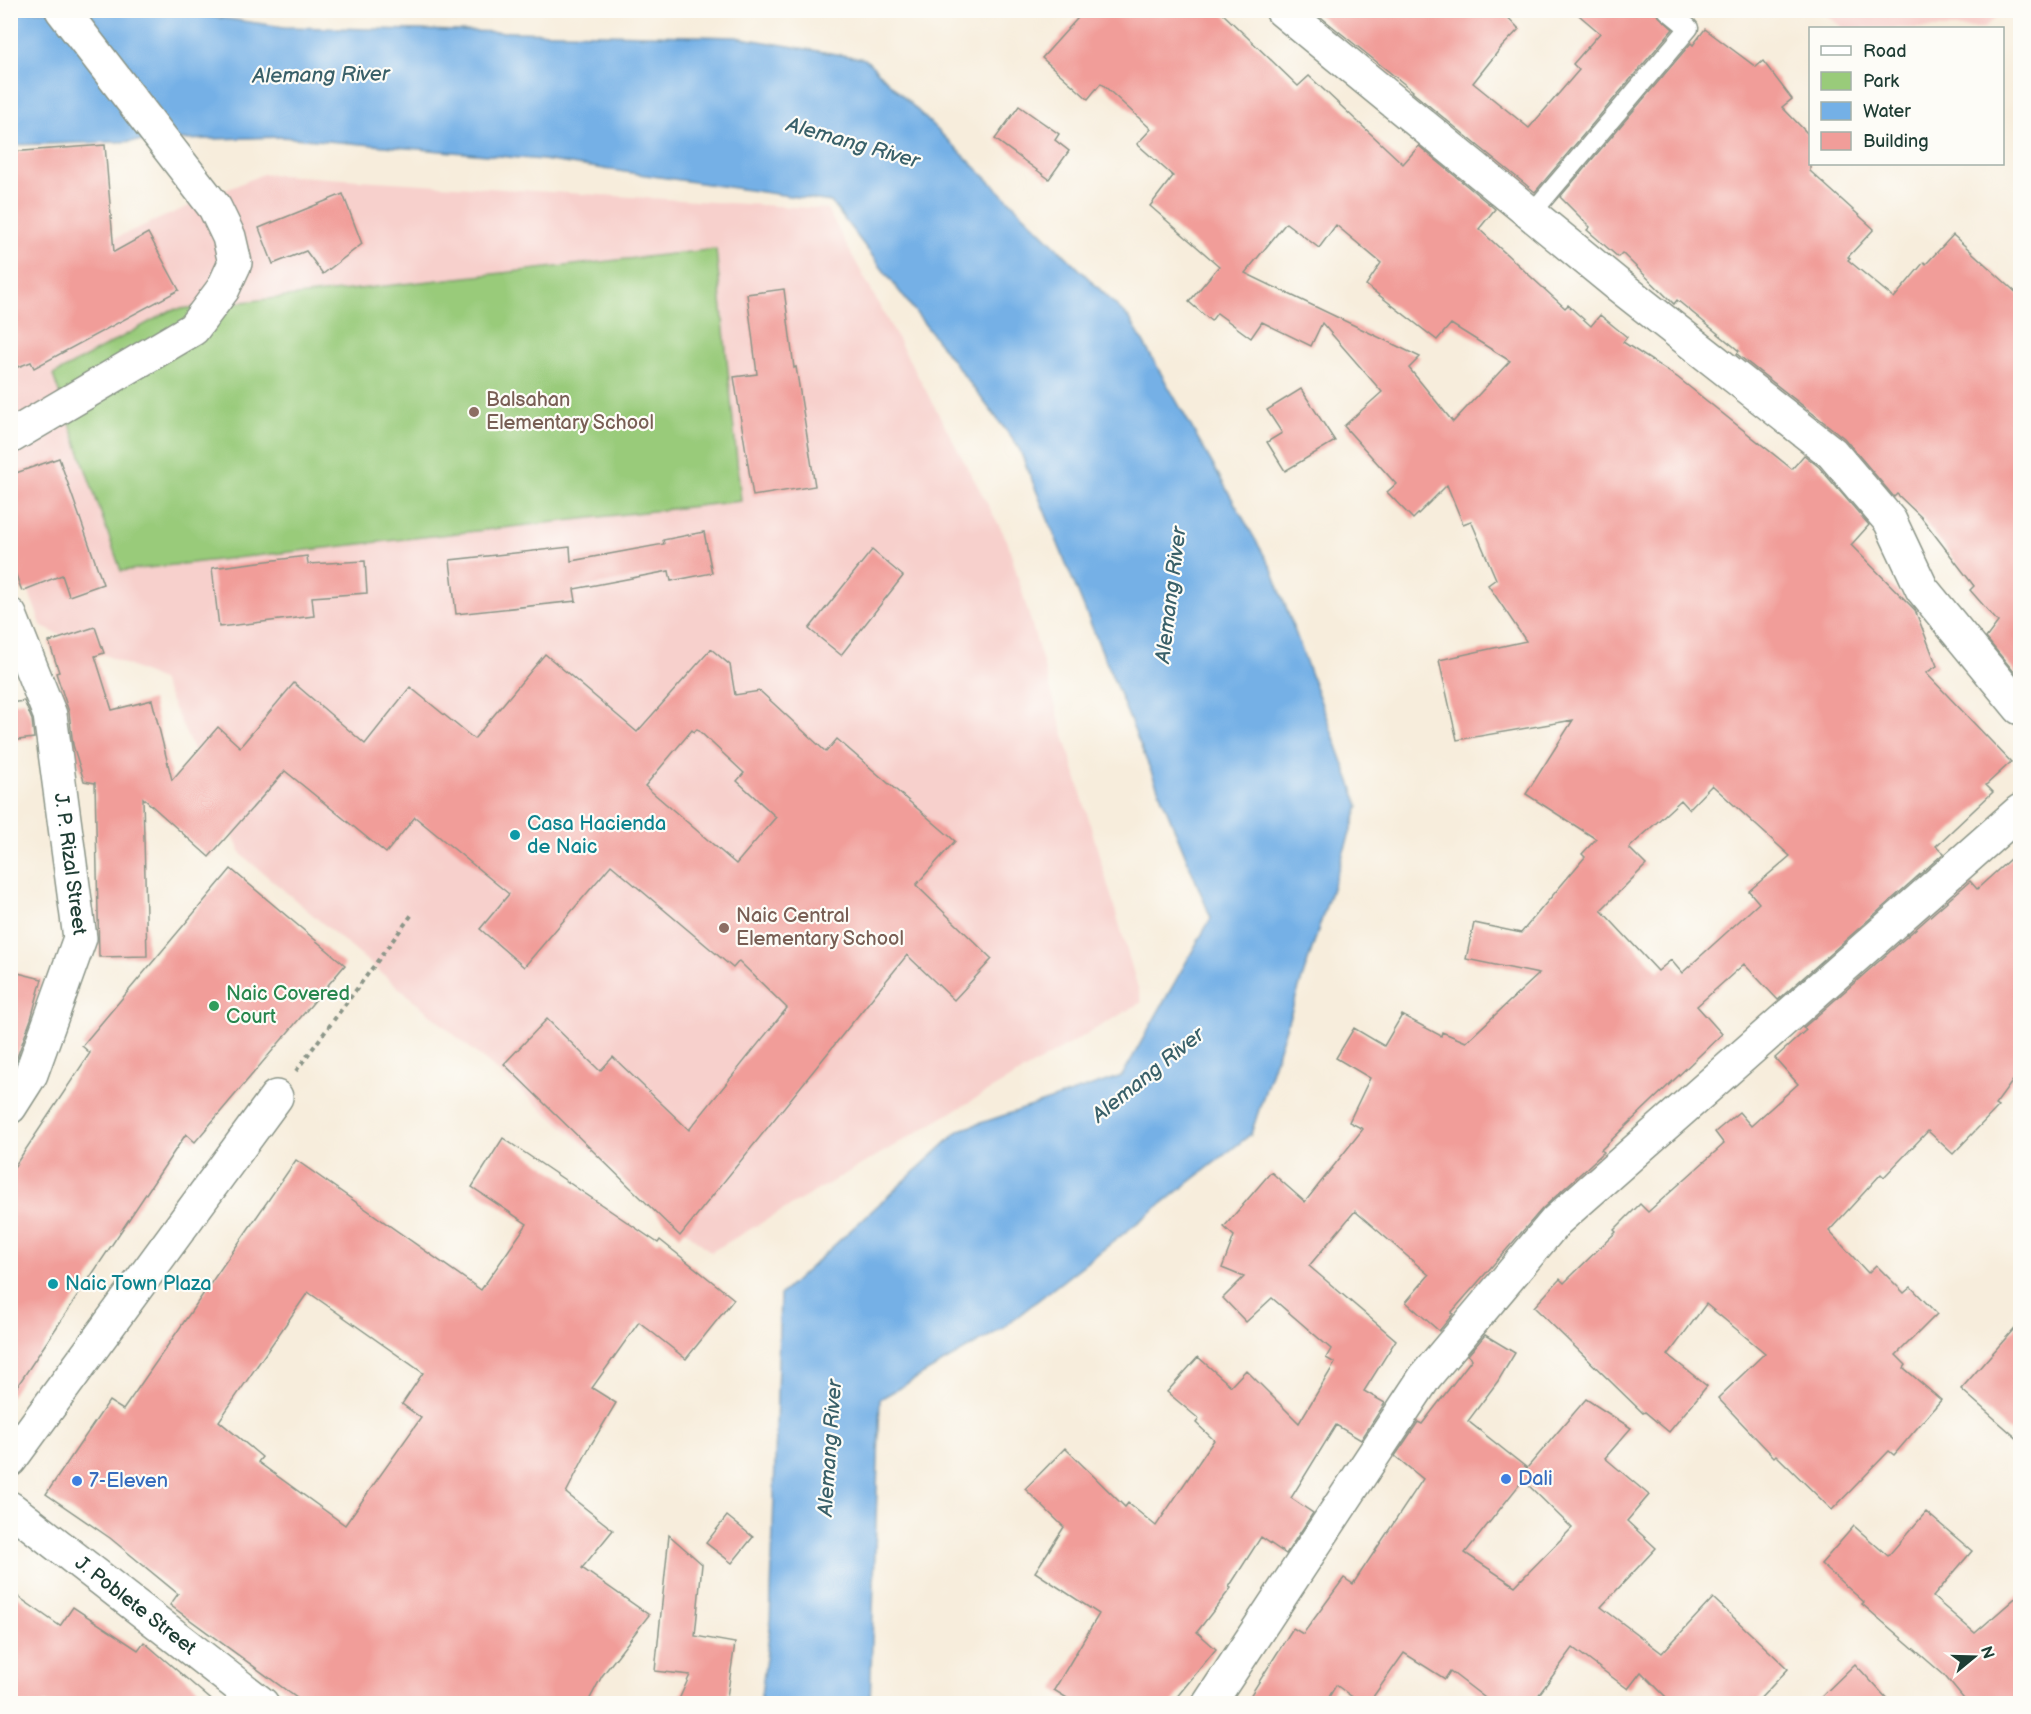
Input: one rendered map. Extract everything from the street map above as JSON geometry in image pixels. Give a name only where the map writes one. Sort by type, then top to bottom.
[{"type":"street","points":[[10,437],[193,329],[223,290],[235,262],[229,237],[215,208],[62,10]]},
{"type":"street","points":[[1282,10],[1618,285],[1832,453],[1890,521],[1922,589],[2020,708]]},
{"type":"street","name":"J. P. Rizal Street","points":[[10,615],[50,715],[80,938],[31,1074],[10,1107]]},
{"type":"street","points":[[1209,1704],[1425,1377],[1556,1221],[2020,811]]},
{"type":"street","points":[[10,1460],[276,1097]]},
{"type":"street","name":"J. Poblete Street","points":[[10,1508],[262,1704]]},
{"type":"lane","points":[[1531,214],[1689,28],[1667,10]]},
{"type":"path","points":[[276,1097],[413,913]]},
{"type":"shaded area","points":[[1821,11],[2003,11],[1985,27],[1842,27]]},
{"type":"shaded area","points":[[263,174],[827,209],[1007,540],[1142,1002],[711,1252],[242,855],[161,680],[42,627],[11,544],[11,283]]},
{"type":"green space","points":[[716,249],[741,501],[121,571],[53,375],[171,310]]},
{"type":"water","name":"Alemang River","points":[[167,10],[284,27],[736,37],[865,59],[1130,319],[1272,569],[1359,806],[1251,1134],[1000,1330],[880,1399],[870,1703],[760,1703],[770,1628],[780,1295],[960,1130],[1122,1076],[1211,918],[1018,446],[831,202],[543,160],[282,137],[11,145],[10,11]]},
{"type":"building","points":[[1085,10],[1219,10],[1298,86],[1309,76],[1403,164],[1419,146],[1495,209],[1479,229],[1565,308],[1568,305],[1591,326],[1600,315],[1627,337],[1623,342],[1677,377],[1792,469],[1804,455],[1819,467],[1869,525],[1851,545],[1915,610],[1937,666],[1926,673],[2011,762],[1986,785],[1993,792],[1936,846],[1944,853],[1778,1000],[1744,964],[1697,1006],[1722,1034],[1601,1150],[1604,1152],[1542,1209],[1451,1313],[1453,1314],[1439,1331],[1406,1302],[1429,1275],[1355,1211],[1309,1266],[1396,1340],[1364,1391],[1385,1403],[1361,1440],[1336,1425],[1291,1498],[1313,1513],[1286,1554],[1261,1537],[1229,1587],[1231,1588],[1197,1632],[1216,1649],[1171,1704],[1075,1703],[1054,1690],[1099,1614],[1035,1572],[1064,1527],[1025,1489],[1065,1448],[1125,1507],[1128,1503],[1156,1526],[1214,1440],[1196,1423],[1199,1419],[1167,1392],[1198,1357],[1231,1386],[1246,1370],[1299,1423],[1335,1363],[1326,1358],[1331,1349],[1272,1298],[1246,1322],[1223,1298],[1244,1277],[1222,1268],[1234,1236],[1224,1227],[1271,1172],[1305,1202],[1363,1129],[1349,1122],[1370,1078],[1336,1058],[1354,1028],[1384,1046],[1402,1015],[1441,1036],[1442,1032],[1466,1042],[1539,974],[1466,959],[1474,923],[1521,933],[1585,857],[1582,854],[1596,839],[1526,794],[1573,720],[1457,740],[1439,660],[1526,641],[1488,585],[1496,579],[1471,521],[1463,524],[1447,485],[1413,519],[1387,492],[1396,484],[1344,426],[1382,392],[1322,323],[1311,346],[1262,322],[1251,338],[1217,313],[1211,321],[1189,302],[1219,266],[1150,206],[1173,176],[1137,144],[1151,129],[1101,83],[1088,99],[1042,58]],"holes":[[[1286,223],[1319,248],[1336,225],[1381,263],[1366,285],[1437,340],[1451,324],[1510,361],[1453,422],[1409,368],[1420,357],[1245,273]],[[1712,785],[1790,856],[1749,891],[1759,903],[1682,973],[1671,960],[1658,971],[1601,910],[1646,865],[1629,848],[1681,800],[1689,809]]]},
{"type":"building","points":[[1312,10],[1501,10],[1519,29],[1473,83],[1529,128],[1579,70],[1573,64],[1600,33],[1573,10],[1652,10],[1673,29],[1535,192]]},
{"type":"building","points":[[1705,29],[1756,67],[1763,61],[1792,99],[1782,107],[1809,135],[1810,171],[1874,229],[1848,257],[1850,258],[1848,260],[1894,298],[1924,262],[1926,264],[1953,235],[2020,296],[2020,679],[1986,638],[1998,622],[1970,590],[1974,586],[1921,517],[1897,494],[1894,497],[1844,438],[1737,354],[1739,351],[1677,300],[1674,304],[1622,253],[1618,257],[1587,230],[1590,227],[1560,197],[1691,43],[1693,45]]},
{"type":"building","points":[[1019,106],[1059,134],[1055,140],[1069,151],[1049,179],[995,139]]},
{"type":"building","points":[[105,145],[114,252],[148,233],[179,290],[34,368],[31,362],[10,370],[10,152]]},
{"type":"building","points":[[343,194],[362,244],[323,274],[306,251],[273,264],[259,228]]},
{"type":"building","points":[[784,289],[794,368],[796,367],[815,486],[753,496],[734,377],[757,374],[747,294]]},
{"type":"building","points":[[1301,389],[1335,441],[1285,471],[1267,442],[1282,433],[1267,410]]},
{"type":"building","points":[[59,458],[103,584],[69,596],[62,575],[22,591],[10,559],[10,475]]},
{"type":"building","points":[[704,532],[712,573],[671,581],[669,571],[574,589],[576,601],[456,614],[450,560],[570,547],[571,561],[664,544],[663,540]]},
{"type":"building","points":[[872,550],[903,576],[841,655],[809,629]]},
{"type":"building","points":[[307,556],[308,564],[365,561],[367,593],[312,597],[314,616],[219,627],[212,568]]},
{"type":"building","points":[[95,627],[104,653],[95,656],[112,710],[152,700],[172,780],[218,727],[240,747],[294,683],[365,744],[410,687],[474,739],[545,654],[637,732],[711,649],[730,665],[735,695],[760,691],[826,752],[837,739],[955,841],[916,885],[992,959],[954,1000],[907,955],[680,1236],[504,1064],[547,1019],[600,1071],[613,1057],[689,1130],[787,1008],[739,961],[733,968],[611,865],[524,967],[480,929],[509,894],[415,817],[386,853],[285,771],[209,857],[143,798],[147,956],[99,957],[95,783],[84,781],[73,745],[69,712],[56,673],[59,672],[49,642]],"holes":[[[697,729],[744,773],[737,781],[776,817],[736,864],[645,786],[692,730],[694,732]]]},
{"type":"building","points":[[24,701],[32,720],[34,738],[10,741],[10,703]]},
{"type":"building","points":[[2020,850],[2020,1071],[1995,1105],[1998,1107],[1953,1154],[1928,1131],[1884,1177],[1881,1174],[1829,1231],[1868,1273],[1876,1265],[1904,1293],[1911,1287],[1937,1314],[1896,1355],[1906,1365],[1904,1368],[1941,1400],[1894,1455],[1889,1451],[1832,1510],[1776,1455],[1774,1457],[1718,1398],[1765,1353],[1706,1304],[1668,1355],[1707,1386],[1669,1432],[1645,1412],[1643,1413],[1534,1307],[1560,1279],[1564,1283],[1616,1232],[1614,1230],[1640,1204],[1648,1212],[1724,1144],[1715,1132],[1739,1112],[1751,1126],[1798,1084],[1775,1058],[1806,1030],[1803,1028],[1970,881],[1977,889]]},
{"type":"building","points":[[231,869],[345,965],[195,1142],[186,1134],[10,1397],[10,1173],[90,1053],[82,1046]]},
{"type":"building","points":[[10,971],[42,979],[16,1060],[10,1059]]},
{"type":"building","points":[[503,1138],[658,1243],[660,1240],[734,1299],[686,1359],[639,1322],[592,1388],[616,1403],[566,1493],[613,1530],[582,1568],[649,1615],[602,1676],[587,1704],[305,1704],[170,1605],[178,1594],[110,1538],[46,1494],[109,1401],[123,1410],[296,1160],[481,1290],[527,1224],[472,1187]],"holes":[[[308,1292],[423,1373],[402,1404],[421,1418],[345,1525],[258,1462],[262,1457],[219,1421]]]},
{"type":"building","points":[[2020,1322],[2020,1441],[1961,1389]]},
{"type":"building","points":[[1485,1335],[1515,1353],[1498,1381],[1468,1421],[1527,1468],[1586,1399],[1631,1428],[1605,1458],[1649,1495],[1627,1521],[1656,1548],[1601,1607],[1662,1653],[1713,1598],[1788,1669],[1755,1704],[1673,1704],[1641,1672],[1628,1689],[1573,1648],[1532,1704],[1493,1704],[1450,1671],[1445,1679],[1404,1653],[1368,1704],[1362,1704],[1336,1685],[1325,1704],[1245,1704],[1293,1628],[1303,1634],[1344,1578],[1353,1584],[1423,1479],[1395,1456],[1418,1422],[1422,1424],[1472,1359],[1468,1355]],"holes":[[[1523,1480],[1572,1528],[1515,1586],[1465,1553]]]},
{"type":"building","points":[[1926,1512],[1972,1551],[1933,1597],[1975,1633],[2020,1594],[2020,1704],[1968,1704],[1944,1675],[1862,1604],[1864,1602],[1821,1564],[1854,1526],[1888,1556]]},
{"type":"building","points":[[727,1516],[753,1537],[732,1563],[706,1543]]},
{"type":"building","points":[[669,1535],[702,1564],[695,1636],[735,1643],[726,1704],[677,1704],[690,1675],[655,1671]]},
{"type":"building","points":[[10,1591],[60,1626],[73,1607],[138,1650],[144,1642],[216,1704],[10,1704]]},
{"type":"building","points":[[1855,1664],[1892,1704],[1814,1704]]},
{"type":"place","name":"Balsahan Elementary School","points":[[474,412]]},
{"type":"place","name":"Casa Hacienda de Naic","points":[[515,835]]},
{"type":"place","name":"Naic Central Elementary School","points":[[724,928]]},
{"type":"place","name":"Naic Covered Court","points":[[214,1006]]},
{"type":"place","name":"Naic Town Plaza","points":[[53,1284]]},
{"type":"place","name":"Dali","points":[[1506,1479]]},
{"type":"place","name":"7-Eleven","points":[[77,1481]]}]
